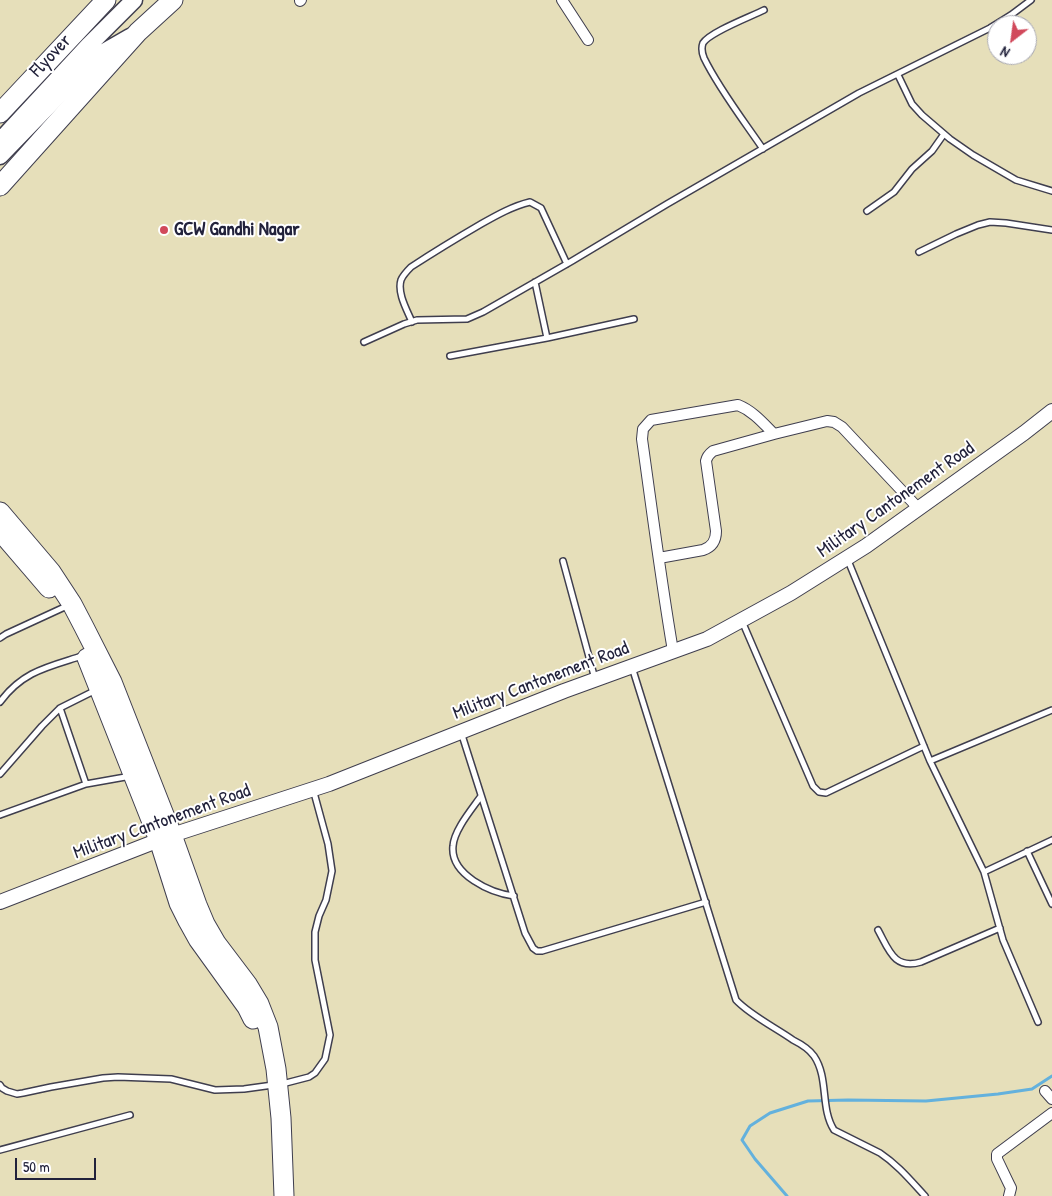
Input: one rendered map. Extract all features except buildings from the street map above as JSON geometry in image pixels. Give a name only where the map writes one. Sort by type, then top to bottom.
[{"type":"highway","points":[[0,113],[106,0]]},
{"type":"highway","points":[[0,186],[138,32],[172,0]]},
{"type":"highway","points":[[0,512],[51,572],[106,685],[166,838],[205,924],[216,943],[260,1004],[268,1027],[276,1069],[272,1085],[270,1116],[274,1196]]},
{"type":"highway","points":[[0,531],[51,590],[68,606]]},
{"type":"highway","points":[[272,1085],[281,1118],[284,1196]]},
{"type":"main road","name":"Flyover","points":[[0,141],[88,46],[134,0]]},
{"type":"main road","name":"Flyover","points":[[0,156],[98,56],[138,32]]},
{"type":"street","points":[[562,0],[588,40]]},
{"type":"street","points":[[673,651],[661,583],[642,439],[643,429],[651,420],[738,405],[753,414],[774,434]]},
{"type":"street","name":"Military Cantonement Road","points":[[0,902],[166,838],[313,789],[595,680],[707,639],[791,593],[866,546],[1052,411]]},
{"type":"street","points":[[659,558],[709,548],[716,538],[706,461],[710,453],[826,421],[837,423],[842,427],[919,509]]},
{"type":"street","points":[[1009,1196],[1010,1184],[997,1159],[998,1154],[1052,1113]]},
{"type":"lane","points":[[364,342],[417,320],[467,319],[483,312],[859,93],[990,28],[1031,0]]},
{"type":"lane","points":[[763,149],[722,88],[704,57],[701,48],[704,42],[715,33],[764,10]]},
{"type":"lane","points":[[898,75],[912,104],[944,134],[973,155],[1016,180],[1052,191]]},
{"type":"lane","points":[[867,211],[894,192],[912,169],[932,151],[944,134]]},
{"type":"lane","points":[[412,322],[402,299],[400,286],[401,279],[406,272],[458,237],[498,214],[521,204],[530,202],[542,208],[567,264]]},
{"type":"lane","points":[[919,252],[963,231],[990,222],[1052,230]]},
{"type":"lane","points":[[535,282],[547,338]]},
{"type":"lane","points":[[450,356],[634,319]]},
{"type":"lane","points":[[847,558],[930,761],[984,872],[1003,940],[1038,1022]]},
{"type":"lane","points":[[563,561],[595,680]]},
{"type":"lane","points":[[0,638],[68,606]]},
{"type":"lane","points":[[742,620],[813,786],[819,792],[826,793],[924,746]]},
{"type":"lane","points":[[0,702],[14,686],[32,673],[91,653]]},
{"type":"lane","points":[[632,666],[736,1000],[761,1019],[806,1048],[813,1055],[818,1063],[824,1085],[826,1110],[830,1125],[834,1130],[887,1158],[925,1196]]},
{"type":"lane","points":[[0,774],[60,708],[106,685]]},
{"type":"lane","points":[[60,708],[86,784]]},
{"type":"lane","points":[[930,761],[1052,710]]},
{"type":"lane","points":[[461,732],[525,933],[533,948],[537,951],[706,902]]},
{"type":"lane","points":[[0,815],[86,784],[140,774]]},
{"type":"lane","points":[[0,1085],[7,1091],[17,1094],[103,1078],[118,1077],[171,1079],[215,1090],[244,1090],[309,1077],[315,1073],[325,1059],[330,1036],[315,960],[315,932],[326,900],[332,871],[328,844],[313,789]]},
{"type":"lane","points":[[482,796],[468,814],[455,837],[452,846],[453,855],[461,869],[476,883],[501,894],[514,896]]},
{"type":"lane","points":[[984,872],[1052,840]]},
{"type":"lane","points":[[1027,851],[1052,904]]},
{"type":"lane","points":[[878,930],[892,956],[900,962],[910,964],[921,962],[1000,928]]},
{"type":"lane","points":[[0,1150],[130,1115]]},
{"type":"waterway","points":[[787,1196],[755,1159],[742,1140],[750,1126],[770,1113],[808,1101],[926,1101],[998,1094],[1032,1089],[1052,1076]]},
{"type":"place","name":"GCW Gandhi Nagar","points":[[164,230]]}]
